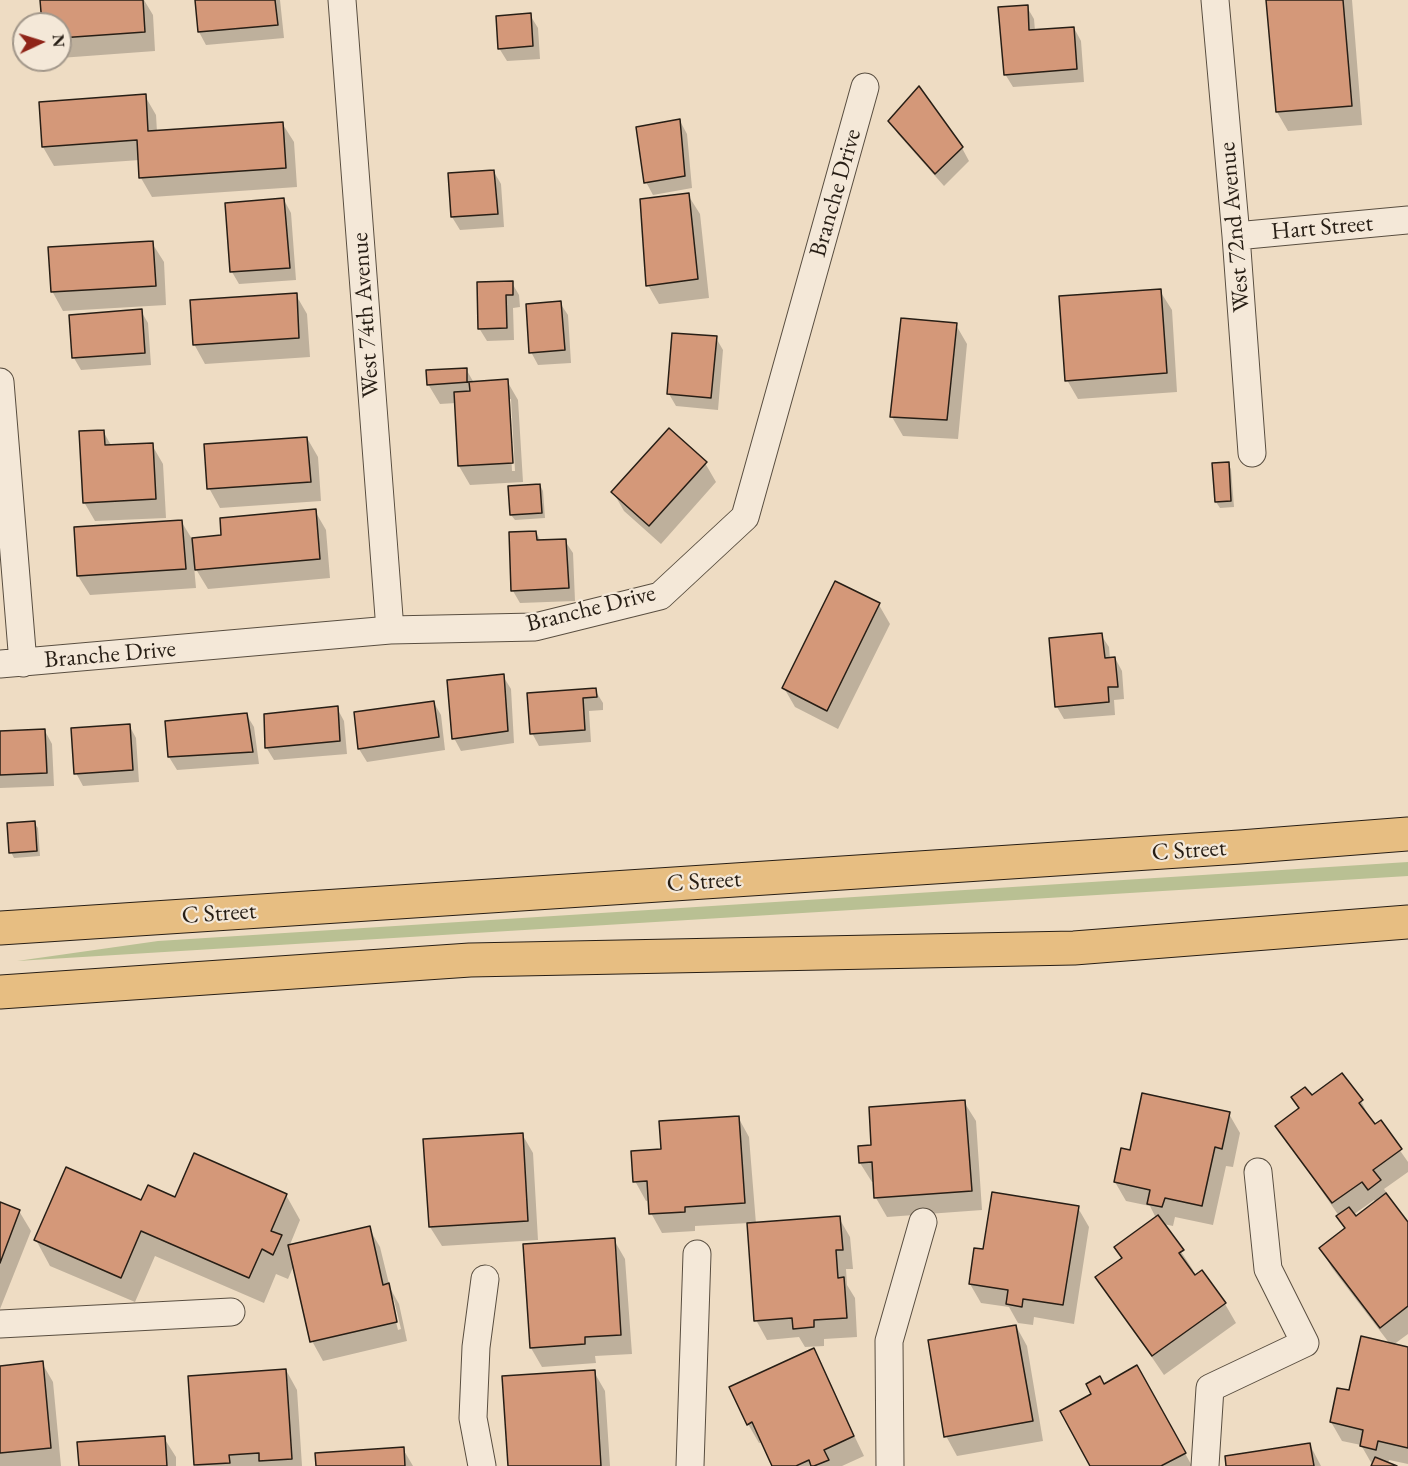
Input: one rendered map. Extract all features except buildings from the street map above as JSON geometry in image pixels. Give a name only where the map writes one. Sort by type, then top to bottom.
[{"type":"main road","name":"C Street","points":[[0,928],[1217,849],[1408,834]]},
{"type":"main road","points":[[0,992],[470,960],[1074,948],[1408,922]]},
{"type":"street","name":"West 74th Avenue","points":[[342,0],[390,630]]},
{"type":"street","name":"West 72nd Avenue","points":[[1215,0],[1252,453]]},
{"type":"street","name":"Branche Drive","points":[[11,664],[390,630],[535,627],[660,596],[745,517],[865,87]]},
{"type":"street","name":"Hart Street","points":[[1236,236],[1408,220]]},
{"type":"street","points":[[0,382],[11,664]]},
{"type":"street","points":[[1206,1466],[1210,1388],[1305,1343],[1268,1269],[1258,1172]]},
{"type":"street","points":[[890,1466],[889,1341],[923,1222]]},
{"type":"street","points":[[690,1466],[697,1254]]},
{"type":"street","points":[[482,1466],[473,1418],[476,1347],[485,1279]]},
{"type":"street","points":[[0,1324],[231,1312]]},
{"type":"green space","points":[[1408,862],[1408,876],[17,961],[158,941]]}]
